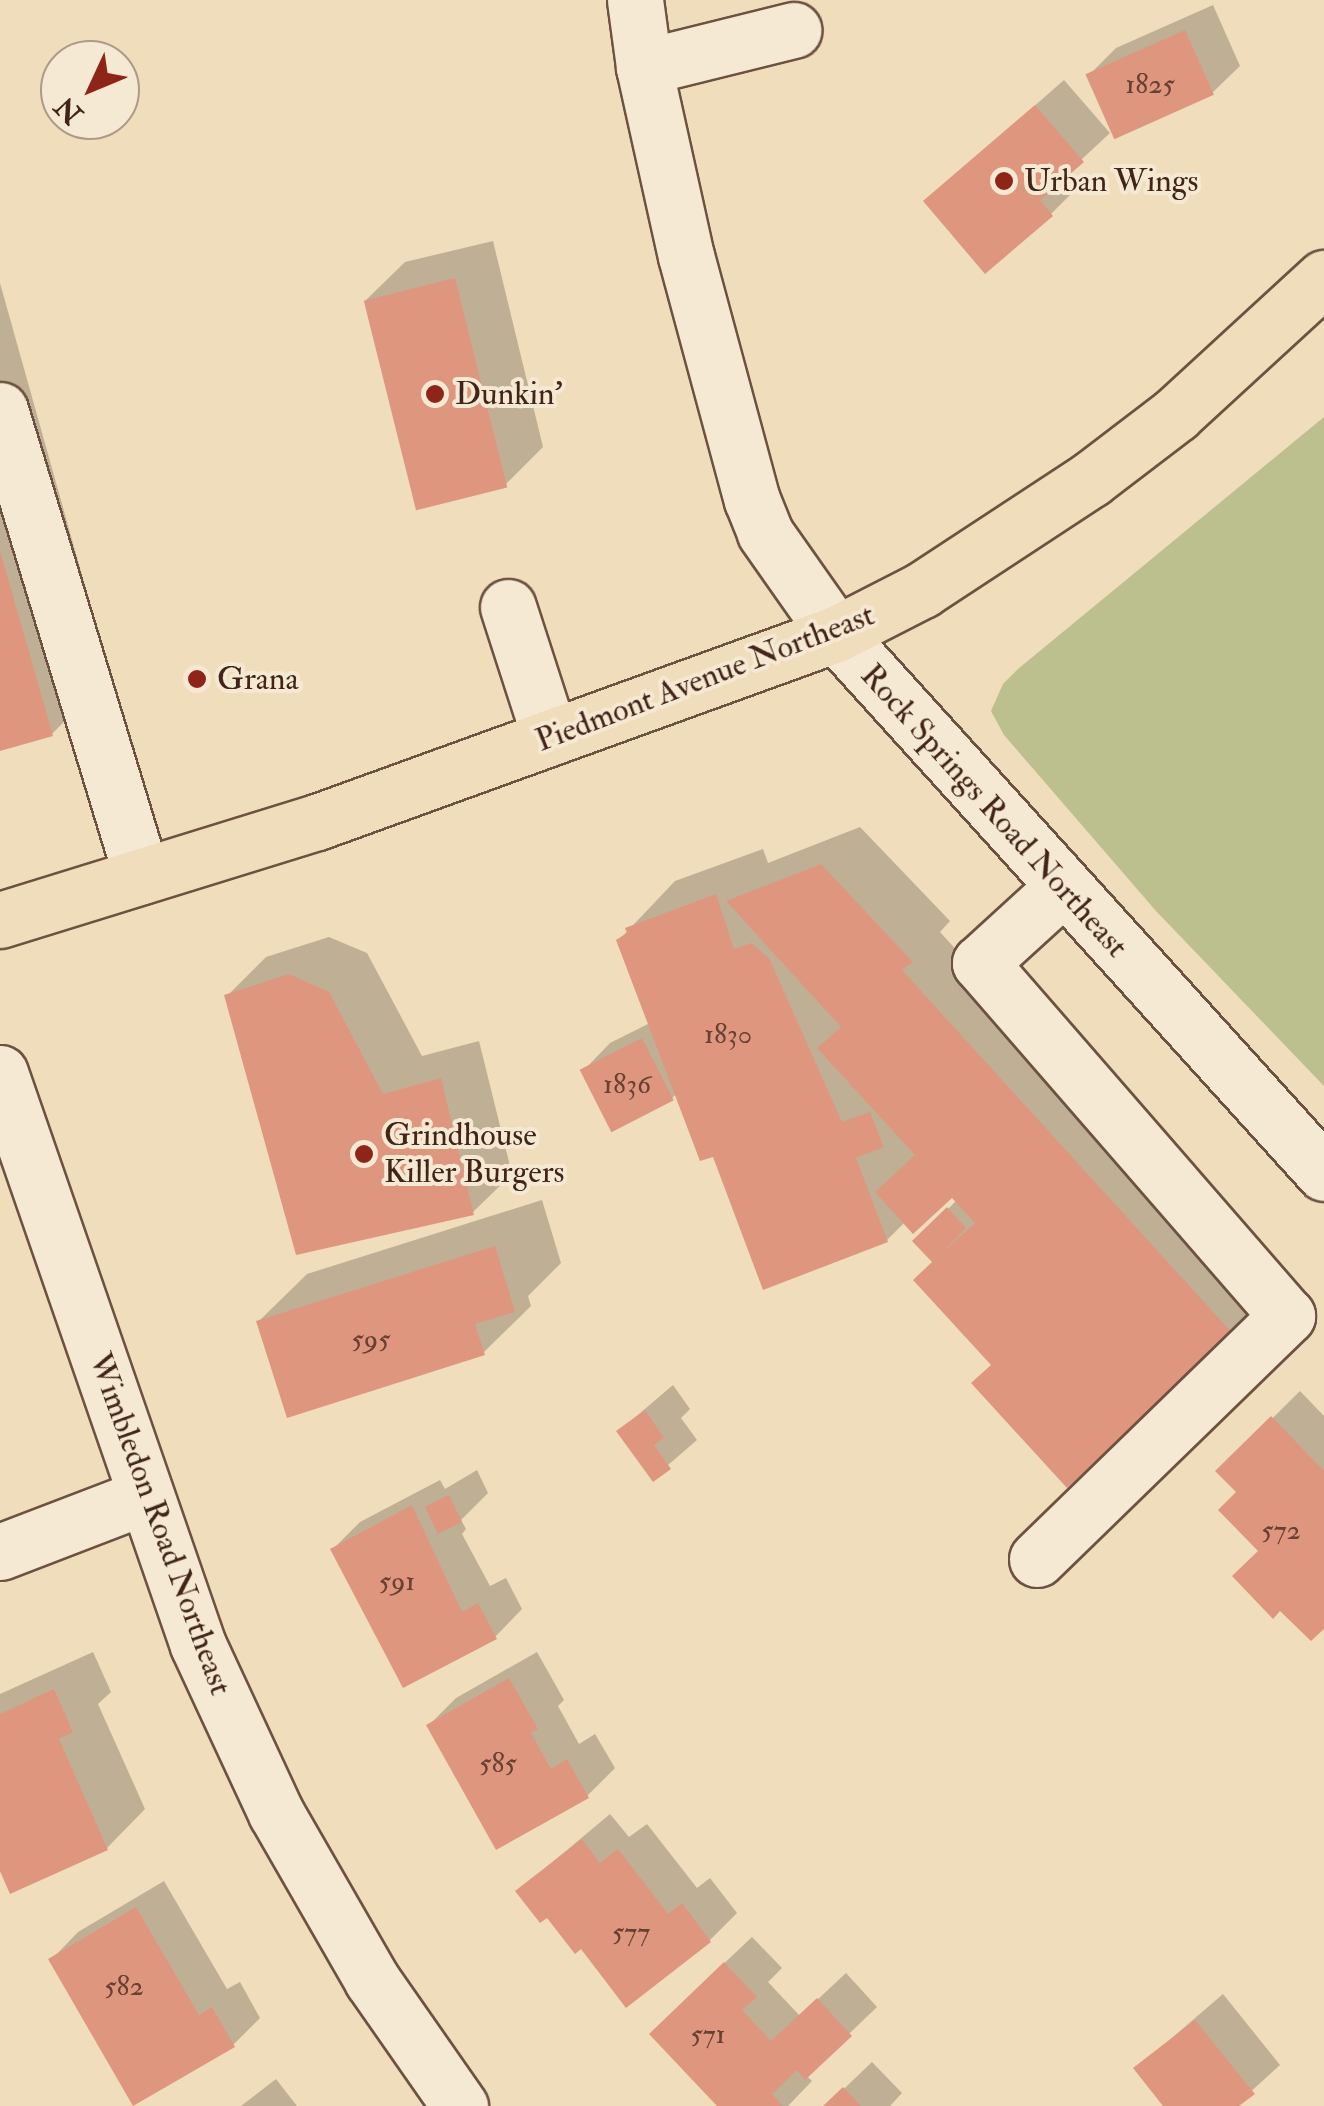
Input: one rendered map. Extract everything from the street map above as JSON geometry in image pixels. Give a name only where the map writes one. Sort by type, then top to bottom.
[{"type":"main road","name":"Piedmont Avenue Northeast","points":[[0,920],[317,822],[836,634],[922,590],[1090,479],[1176,414],[1324,278]]},
{"type":"street","name":"Rock Springs Road Northeast","points":[[634,0],[644,67],[686,256],[752,500],[783,563],[836,634],[1324,1174]]},
{"type":"street","points":[[644,67],[794,30]]},
{"type":"street","points":[[0,410],[142,876]]},
{"type":"street","points":[[508,607],[550,738]]},
{"type":"street","points":[[1037,1559],[1287,1316],[980,963],[1062,888]]},
{"type":"street","name":"Wimbledon Road Northeast","points":[[1,1076],[198,1645],[276,1812],[372,1980],[460,2106]]},
{"type":"street","points":[[0,1552],[146,1496]]},
{"type":"green space","points":[[1324,417],[1324,1086],[1156,911],[1004,735],[991,711],[1003,684],[1018,669]]},
{"type":"building","points":[[1185,30],[1214,95],[1114,139],[1085,74]]},
{"type":"building","name":"Urban Wings","points":[[1035,105],[1084,162],[1040,200],[1053,216],[985,274],[923,201]]},
{"type":"building","name":"Dunkin'","points":[[455,278],[507,488],[416,510],[364,301]]},
{"type":"building","points":[[0,551],[53,736],[0,751]]},
{"type":"building","points":[[821,864],[913,962],[902,970],[1235,1336],[1067,1488],[971,1383],[991,1365],[913,1280],[932,1262],[912,1241],[947,1207],[966,1228],[941,1254],[975,1223],[952,1198],[913,1234],[875,1192],[915,1155],[817,1048],[841,1027],[726,901]]},
{"type":"building","points":[[716,894],[734,949],[751,943],[769,958],[842,1122],[870,1112],[884,1147],[856,1158],[888,1242],[763,1290],[713,1157],[700,1161],[616,940],[627,933],[625,928]]},
{"type":"building","name":"Grindhouse Killer Burgers","points":[[289,974],[329,992],[383,1094],[441,1078],[474,1215],[296,1255],[224,995]]},
{"type":"building","points":[[642,1038],[674,1100],[611,1132],[580,1070]]},
{"type":"building","points":[[495,1246],[515,1312],[475,1324],[485,1355],[287,1418],[256,1321]]},
{"type":"building","points":[[645,1410],[664,1438],[654,1445],[671,1469],[653,1482],[616,1431]]},
{"type":"building","points":[[1271,1416],[1324,1471],[1324,1629],[1311,1641],[1280,1611],[1273,1619],[1232,1576],[1258,1551],[1218,1510],[1236,1492],[1215,1471]]},
{"type":"building","points":[[449,1495],[462,1522],[438,1534],[425,1507]]},
{"type":"building","points":[[412,1505],[462,1612],[478,1603],[497,1639],[403,1688],[330,1549]]},
{"type":"building","points":[[509,1678],[538,1729],[531,1733],[551,1769],[567,1759],[589,1798],[496,1850],[426,1725]]},
{"type":"building","points":[[54,1689],[73,1732],[59,1739],[108,1850],[10,1894],[0,1871],[0,1714]]},
{"type":"building","points":[[582,1839],[600,1863],[618,1849],[668,1914],[682,1903],[711,1942],[626,2008],[581,1949],[575,1954],[547,1918],[540,1923],[515,1891]]},
{"type":"building","points":[[136,1907],[199,2015],[212,2007],[235,2047],[133,2106],[48,1959]]},
{"type":"building","points":[[724,1962],[757,1997],[742,2010],[771,2041],[817,1998],[852,2036],[805,2080],[797,2070],[772,2094],[783,2106],[717,2106],[649,2034]]},
{"type":"building","points":[[1195,2020],[1255,2094],[1239,2106],[1163,2106],[1133,2068]]},
{"type":"building","points":[[843,2087],[861,2106],[823,2106]]},
{"type":"place","name":"Urban Wings","points":[[1004,181]]},
{"type":"place","name":"Dunkin'","points":[[435,394]]},
{"type":"place","name":"Grana","points":[[197,679]]},
{"type":"place","name":"Grindhouse Killer Burgers","points":[[364,1154]]}]
